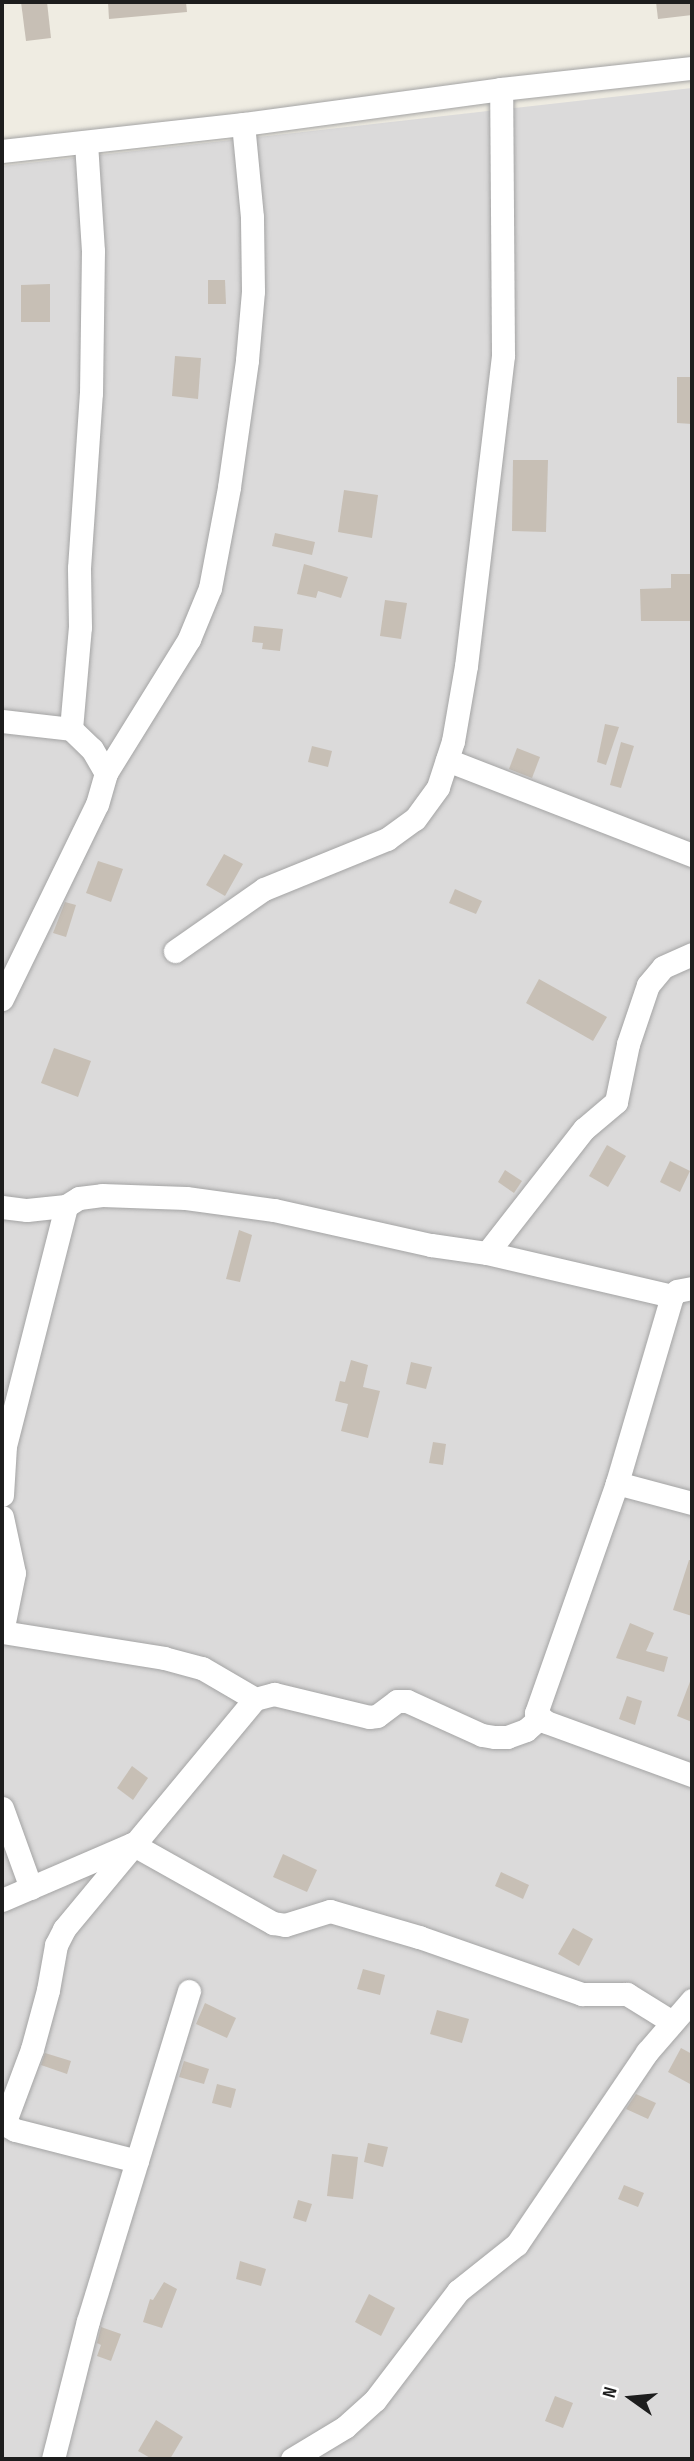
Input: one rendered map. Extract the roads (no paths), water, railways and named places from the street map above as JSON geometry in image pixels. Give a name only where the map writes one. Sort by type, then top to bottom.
[{"type":"street","points":[[2,151],[692,68]]},
{"type":"street","points":[[175,951],[264,888],[387,839],[415,820],[438,787],[447,760],[466,666],[503,355],[501,89]]},
{"type":"street","points":[[2,999],[8,971],[97,804],[106,773],[189,639],[210,587],[229,487],[247,360],[253,291],[252,217],[243,124]]},
{"type":"street","points":[[71,729],[80,627],[79,568],[91,393],[93,251],[86,142]]},
{"type":"street","points":[[2,721],[71,729],[92,750],[106,773]]},
{"type":"street","points":[[447,760],[692,855]]},
{"type":"street","points":[[487,1253],[584,1129],[616,1102],[628,1044],[648,985],[663,967],[692,954]]},
{"type":"street","points":[[2,1208],[27,1210],[66,1206],[79,1198],[102,1195],[186,1198],[274,1210],[431,1245],[487,1253],[682,1292],[536,1713],[540,1718],[692,1775]]},
{"type":"street","points":[[2,1495],[5,1446],[66,1206]]},
{"type":"street","points":[[617,1483],[692,1503]]},
{"type":"street","points":[[2,1517],[14,1573],[2,1633],[131,1651],[202,1668],[255,1699]]},
{"type":"street","points":[[136,2161],[3,2125],[38,2030],[56,1945],[64,1929],[255,1699],[274,1694],[369,1717],[377,1716],[397,1701],[407,1701],[482,1735],[495,1737],[506,1737],[526,1730],[540,1718]]},
{"type":"street","points":[[2,1808],[30,1888]]},
{"type":"street","points":[[2,1900],[132,1844]]},
{"type":"street","points":[[132,1844],[273,1923],[285,1925],[330,1911],[419,1937],[582,1994],[628,1994],[672,2022]]},
{"type":"street","points":[[53,2459],[81,2342],[189,1991]]},
{"type":"street","points":[[292,2459],[345,2427],[375,2400],[458,2291],[517,2244],[648,2052],[692,2000]]}]
